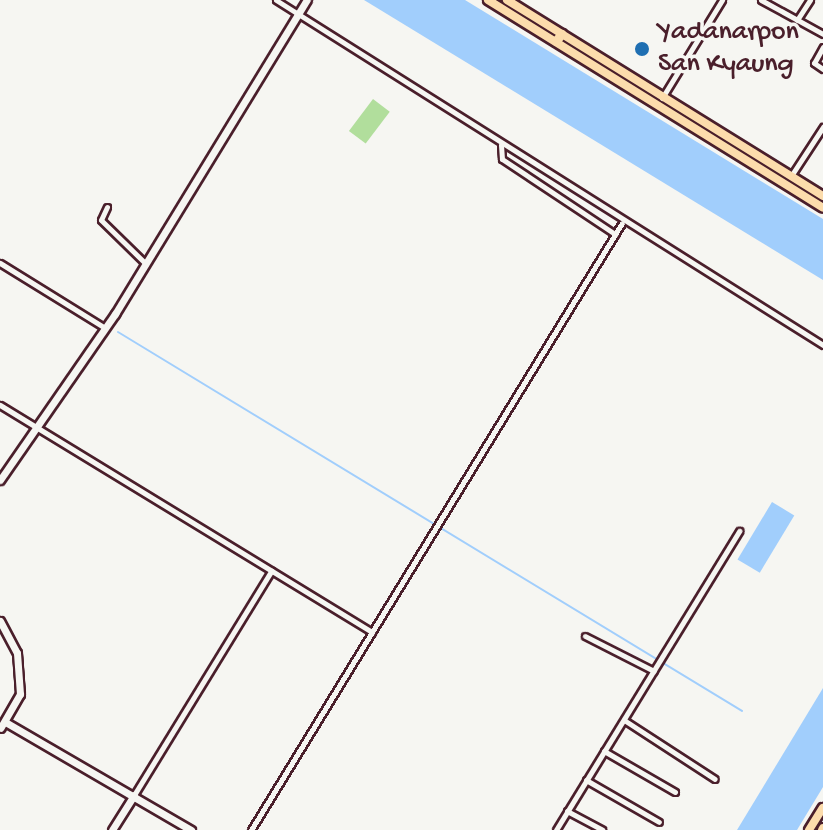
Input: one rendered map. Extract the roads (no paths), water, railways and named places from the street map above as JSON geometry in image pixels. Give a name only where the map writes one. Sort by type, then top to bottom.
[{"type":"main road","points":[[488,0],[558,38],[660,101],[823,208]]},
{"type":"main road","points":[[507,0],[558,38]]},
{"type":"main road","points":[[660,101],[823,196]]},
{"type":"main road","points":[[809,830],[823,808]]},
{"type":"street","points":[[276,0],[297,18],[622,223],[823,345]]},
{"type":"street","points":[[0,480],[146,264],[307,0]]},
{"type":"street","points":[[660,101],[722,0]]},
{"type":"street","points":[[761,0],[823,34]]},
{"type":"street","points":[[797,20],[810,0]]},
{"type":"street","points":[[823,47],[814,63],[823,69]]},
{"type":"street","points":[[791,176],[823,127]]},
{"type":"street","points":[[501,145],[502,159],[615,234]]},
{"type":"street","points":[[542,185],[548,174]]},
{"type":"street","points":[[107,207],[101,220],[146,264]]},
{"type":"street","points":[[251,830],[622,223]]},
{"type":"street","points":[[0,263],[102,326]]},
{"type":"street","points":[[0,405],[372,632]]},
{"type":"street","points":[[556,830],[739,531]]},
{"type":"street","points":[[112,830],[271,571]]},
{"type":"street","points":[[0,621],[17,653],[14,713],[18,726]]},
{"type":"street","points":[[585,636],[654,671]]},
{"type":"street","points":[[3,725],[14,713]]},
{"type":"street","points":[[624,720],[715,779]]},
{"type":"street","points":[[3,725],[18,726],[191,830]]},
{"type":"street","points":[[604,751],[675,792]]},
{"type":"street","points":[[586,780],[659,822]]},
{"type":"street","points":[[567,811],[602,830]]},
{"type":"water","points":[[364,0],[465,0],[823,219],[823,280]]},
{"type":"water","points":[[772,502],[794,515],[760,573],[737,559]]},
{"type":"water","points":[[823,688],[823,787],[797,830],[737,830]]},
{"type":"waterway","points":[[118,332],[742,711]]},
{"type":"place","name":"Yadanarpon San Kyaung","points":[[642,49]]}]
